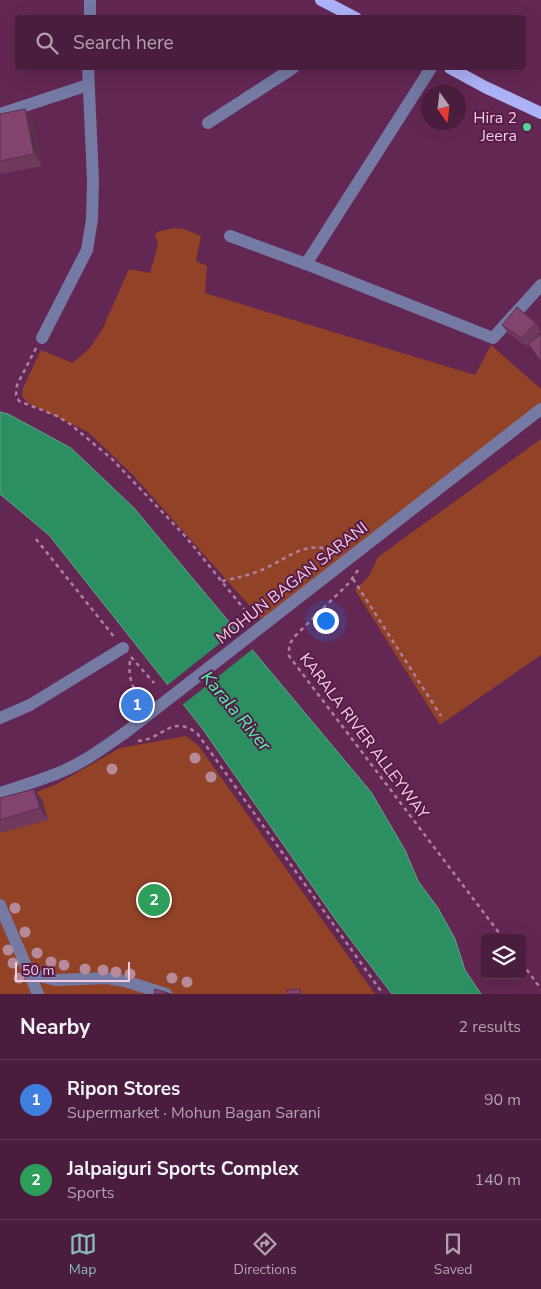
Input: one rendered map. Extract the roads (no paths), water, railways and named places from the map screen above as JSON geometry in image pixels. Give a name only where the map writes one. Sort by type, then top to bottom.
[{"type":"main road","points":[[333,6],[350,15]]},
{"type":"main road","points":[[454,70],[539,112]]},
{"type":"street","points":[[90,0],[90,15]]},
{"type":"street","points":[[42,338],[87,250],[92,219],[93,180],[88,70]]},
{"type":"street","points":[[208,123],[291,70]]},
{"type":"street","points":[[306,264],[431,70]]},
{"type":"street","points":[[0,114],[88,85]]},
{"type":"street","points":[[230,236],[493,338],[541,285]]},
{"type":"street","name":"MOHUN BAGAN SARANI","points":[[0,793],[44,779],[69,768],[98,751],[155,710],[260,629],[541,409]]},
{"type":"street","points":[[0,718],[30,705],[127,652]]},
{"type":"street","points":[[0,905],[38,994]]},
{"type":"street","points":[[30,974],[61,980],[106,978],[125,981],[166,994]]},
{"type":"water","name":"Karala River","points":[[0,412],[8,414],[71,448],[134,508],[371,792],[405,850],[418,881],[438,908],[455,939],[465,970],[481,994],[392,994],[338,923],[202,728],[49,535],[0,494]]},
{"type":"place","name":"Hira 2 Jeera","points":[[527,127]]},
{"type":"place","name":"Ripon Stores","points":[[137,705]]},
{"type":"place","name":"Jalpaiguri Sports Complex","points":[[154,900]]}]
